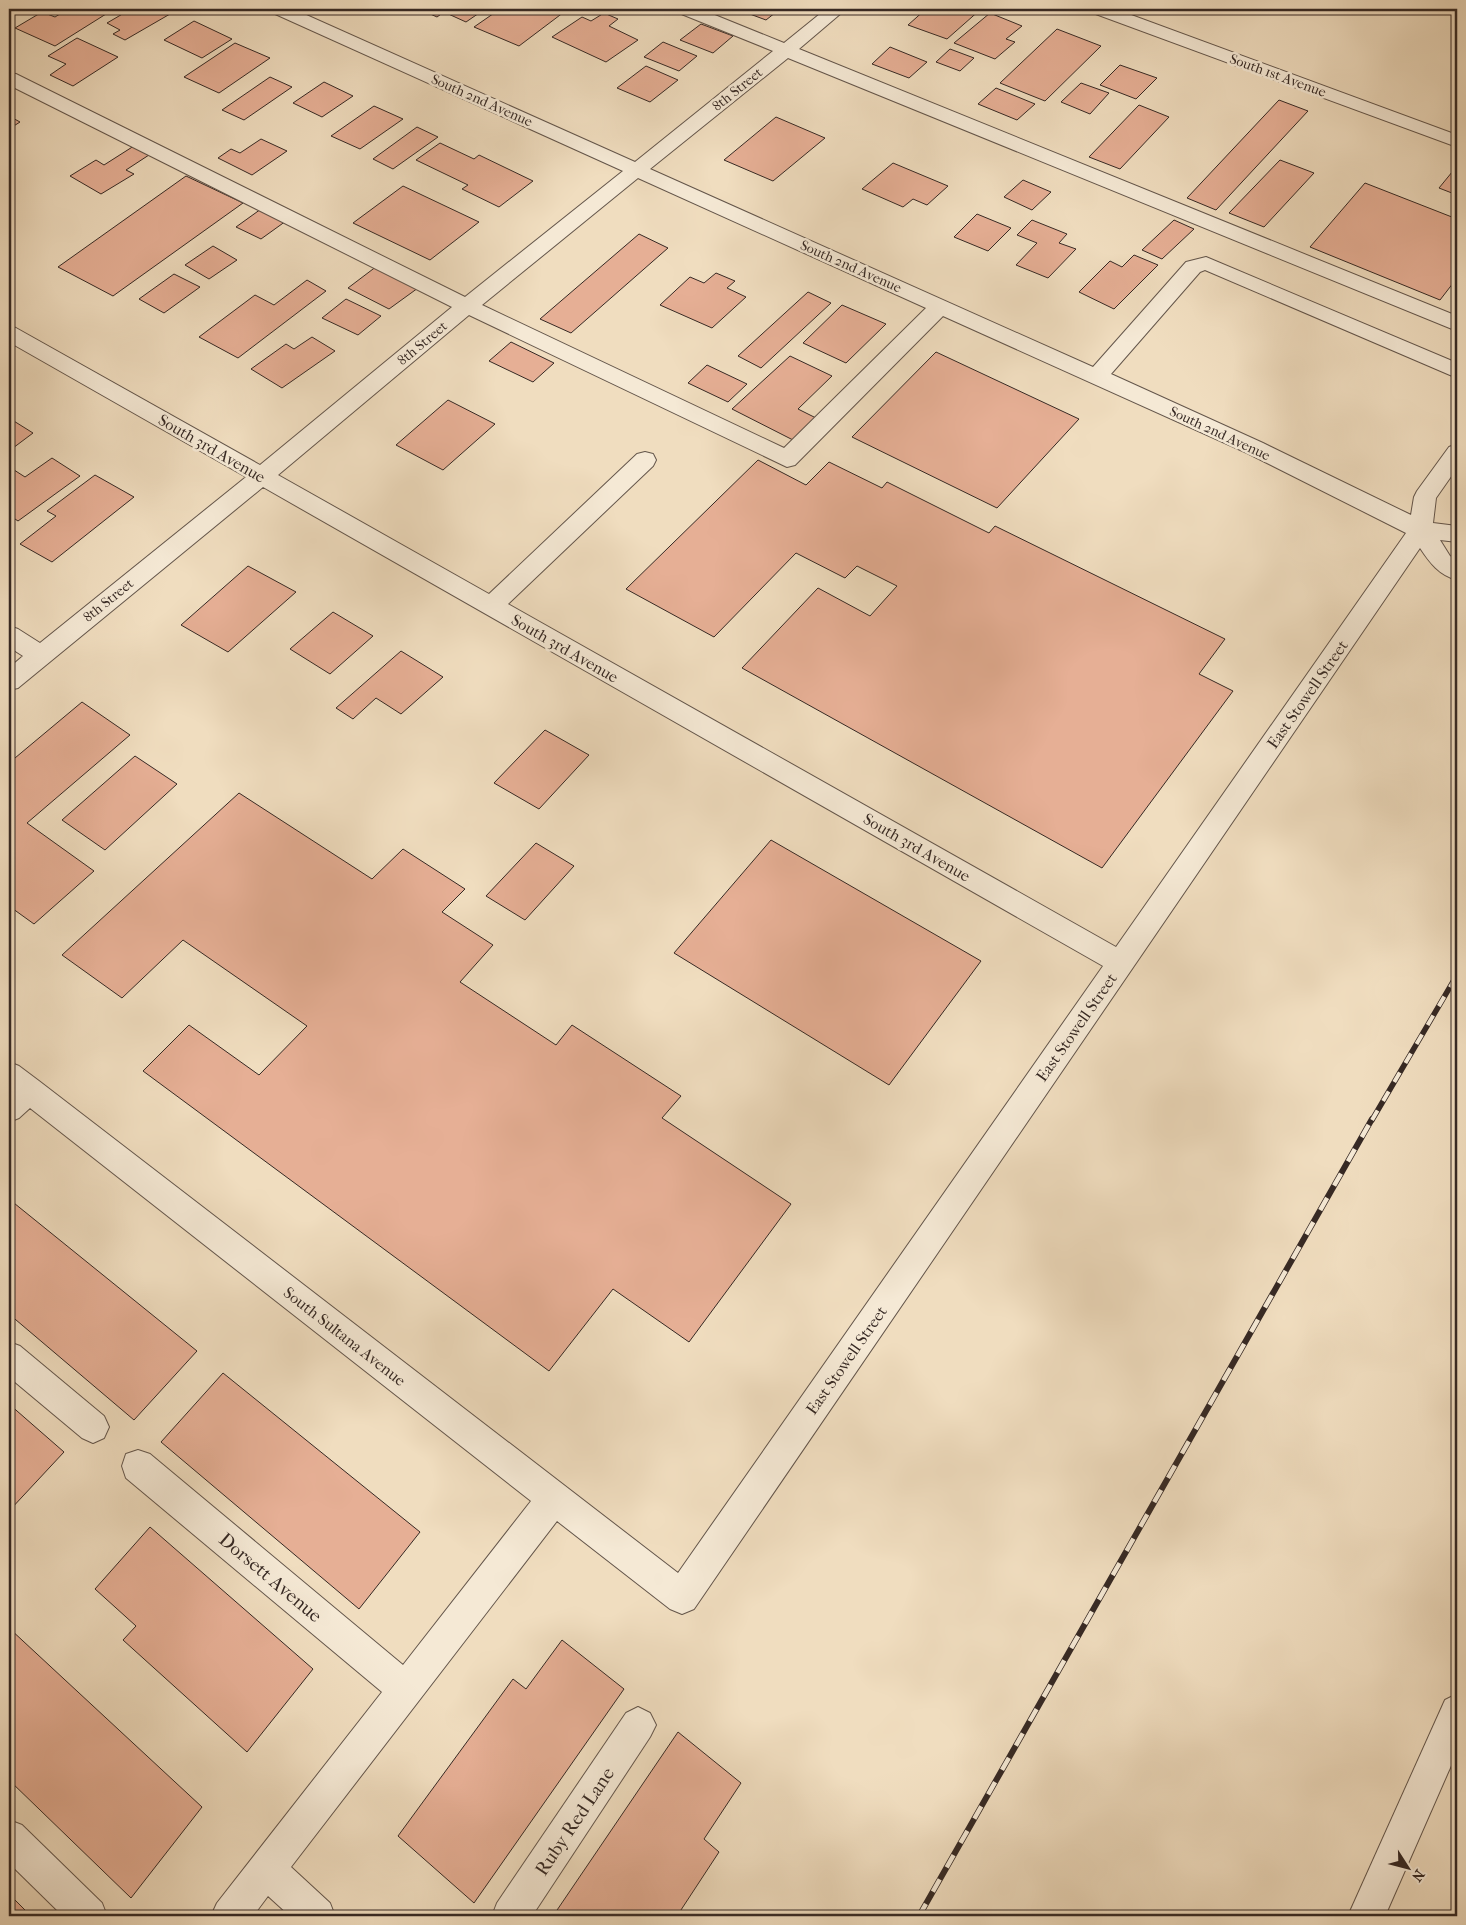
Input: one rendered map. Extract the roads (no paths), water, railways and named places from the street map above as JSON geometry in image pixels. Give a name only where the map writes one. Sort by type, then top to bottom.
[{"type":"street","name":"South 2nd Avenue","points":[[279,9],[1255,448],[1420,530],[1457,534]]},
{"type":"street","points":[[685,9],[1457,324]]},
{"type":"street","name":"8th Street","points":[[9,681],[262,476],[467,306],[837,9]]},
{"type":"street","name":"South 1st Avenue","points":[[1099,9],[1457,141]]},
{"type":"street","points":[[9,78],[467,306],[787,459],[941,306]]},
{"type":"street","points":[[1097,376],[1193,267],[1206,263],[1457,371]]},
{"type":"street","name":"South 3rd Avenue","points":[[9,333],[1121,963]]},
{"type":"street","name":"East Stowell Street","points":[[682,1597],[1420,530],[1426,497],[1457,452]]},
{"type":"street","points":[[491,606],[645,460]]},
{"type":"street","name":"South 2nd Avenue","points":[[1420,530],[1442,562],[1457,570]]},
{"type":"street","points":[[9,635],[40,656]]},
{"type":"street","name":"South Sultana Avenue","points":[[15,1091],[554,1498],[682,1597]]},
{"type":"street","points":[[9,1357],[93,1427]]},
{"type":"street","name":"Dorsett Avenue","points":[[138,1466],[405,1689]]},
{"type":"street","points":[[230,1916],[554,1498]]},
{"type":"street","points":[[1366,1916],[1457,1712]]},
{"type":"street","name":"Ruby Red Lane","points":[[510,1916],[638,1725]]},
{"type":"street","points":[[9,1838],[89,1916]]},
{"type":"street","points":[[266,1869],[317,1916]]},
{"type":"railway","points":[[1372,1120],[1457,975]]},
{"type":"railway","points":[[919,1916],[1372,1119]]}]
